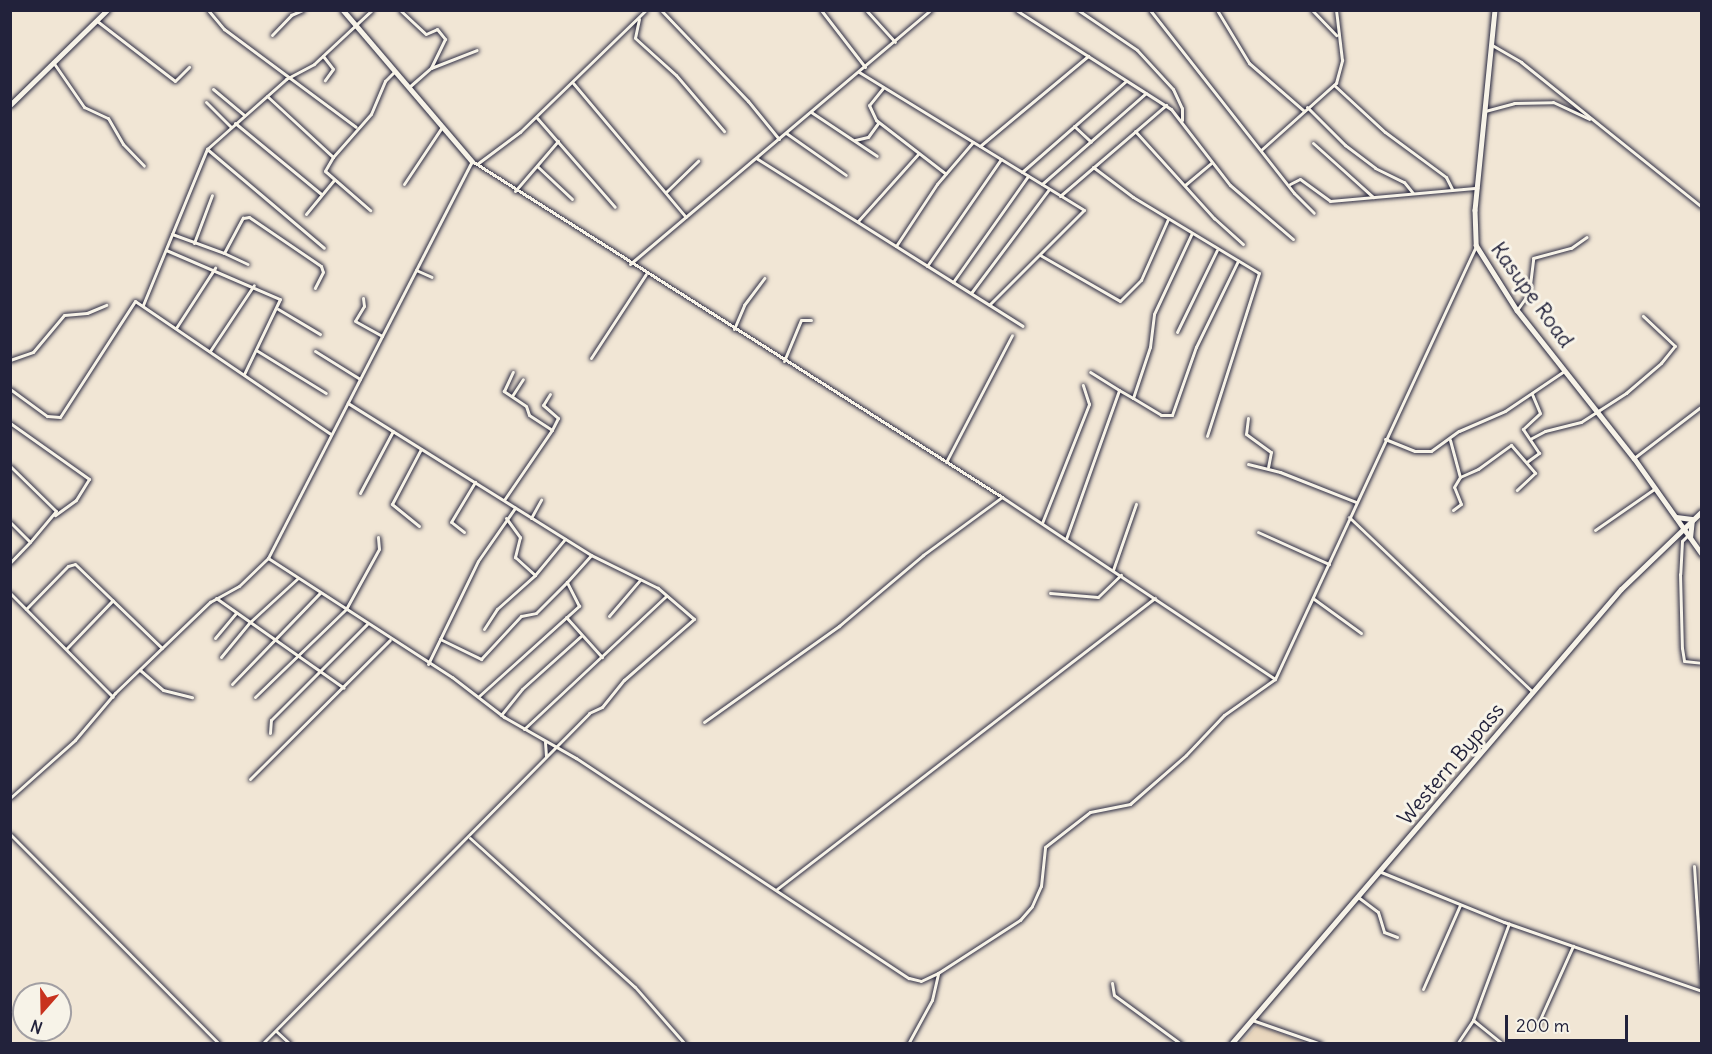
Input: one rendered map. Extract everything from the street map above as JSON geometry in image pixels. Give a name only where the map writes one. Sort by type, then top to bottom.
[{"type":"main road","name":"Western Bypass","points":[[1231,1044],[1381,872],[1621,589],[1701,511]]},
{"type":"main road","points":[[1676,517],[1692,519],[1688,535],[1675,534],[1676,517]]},
{"type":"street","points":[[10,105],[107,10]]},
{"type":"street","points":[[208,10],[224,29],[356,127]]},
{"type":"street","points":[[272,35],[291,15],[303,10]]},
{"type":"street","points":[[343,10],[353,27],[474,162],[630,264],[1002,497],[1275,679]]},
{"type":"street","points":[[142,305],[207,149],[288,78],[323,56],[372,10]]},
{"type":"street","points":[[400,10],[426,34],[437,29],[445,39],[431,68]]},
{"type":"street","points":[[10,798],[75,740],[113,697],[215,598],[239,586],[268,558],[474,162],[536,117],[646,10]]},
{"type":"street","points":[[661,10],[748,101],[779,139]]},
{"type":"street","points":[[821,10],[865,67]]},
{"type":"street","points":[[866,10],[895,42]]},
{"type":"street","points":[[630,264],[931,10]]},
{"type":"street","points":[[1016,10],[1166,105],[1182,121],[1211,163],[1246,202],[1293,239]]},
{"type":"street","points":[[1078,10],[1137,50],[1173,89],[1182,108],[1182,121]]},
{"type":"street","points":[[1150,10],[1314,213]]},
{"type":"street","points":[[1217,10],[1249,63],[1304,111]]},
{"type":"street","points":[[1312,10],[1336,35]]},
{"type":"street","points":[[1261,150],[1307,107],[1334,86],[1342,60],[1336,35],[1336,10]]},
{"type":"street","name":"Kasupe Road","points":[[1495,10],[1477,188],[1476,245],[1517,309],[1599,411],[1701,554]]},
{"type":"street","points":[[640,18],[635,38],[676,75],[724,132]]},
{"type":"street","points":[[97,21],[175,81],[189,67]]},
{"type":"street","points":[[1491,44],[1521,62],[1701,207]]},
{"type":"street","points":[[408,88],[431,68],[477,50]]},
{"type":"street","points":[[323,56],[333,69],[325,80]]},
{"type":"street","points":[[980,146],[1088,56]]},
{"type":"street","points":[[53,62],[84,107],[108,118],[123,144],[144,166]]},
{"type":"street","points":[[370,210],[325,171],[356,127],[371,114],[385,81],[394,72]]},
{"type":"street","points":[[859,72],[1084,211],[989,304]]},
{"type":"street","points":[[1022,172],[1126,81]]},
{"type":"street","points":[[573,83],[686,217]]},
{"type":"street","points":[[1334,86],[1388,135],[1446,177],[1452,189]]},
{"type":"street","points":[[884,88],[869,105],[878,123],[946,174]]},
{"type":"street","points":[[213,89],[244,115]]},
{"type":"street","points":[[1042,184],[1146,93]]},
{"type":"street","points":[[267,96],[333,157]]},
{"type":"street","points":[[206,102],[231,127]]},
{"type":"street","points":[[1485,111],[1514,104],[1553,102],[1591,119]]},
{"type":"street","points":[[1060,196],[1166,105]]},
{"type":"street","points":[[1307,107],[1345,145],[1404,183],[1413,193]]},
{"type":"street","points":[[811,112],[877,156]]},
{"type":"street","points":[[536,117],[615,207]]},
{"type":"street","points":[[236,123],[321,194]]},
{"type":"street","points":[[854,140],[868,137],[878,123]]},
{"type":"street","points":[[1074,126],[1091,142]]},
{"type":"street","points":[[404,184],[442,128]]},
{"type":"street","points":[[1136,131],[1185,186],[1244,244]]},
{"type":"street","points":[[786,133],[846,175]]},
{"type":"street","points":[[515,190],[558,141]]},
{"type":"street","points":[[896,246],[946,174],[973,142]]},
{"type":"street","points":[[1313,143],[1373,197]]},
{"type":"street","points":[[207,149],[324,249]]},
{"type":"street","points":[[858,222],[919,153]]},
{"type":"street","points":[[756,158],[1023,326]]},
{"type":"street","points":[[927,266],[1001,159]]},
{"type":"street","points":[[666,192],[698,161]]},
{"type":"street","points":[[1185,186],[1211,163]]},
{"type":"street","points":[[537,166],[572,199]]},
{"type":"street","points":[[1093,167],[1168,219],[1259,275],[1207,436]]},
{"type":"street","points":[[953,282],[1028,176]]},
{"type":"street","points":[[1290,184],[1300,179],[1328,201],[1477,188]]},
{"type":"street","points":[[306,214],[334,180]]},
{"type":"street","points":[[971,293],[1049,189]]},
{"type":"street","points":[[194,243],[212,195]]},
{"type":"street","points":[[224,253],[243,218],[249,217],[321,266],[323,272],[315,288]]},
{"type":"street","points":[[1040,255],[1120,302],[1141,280],[1168,219]]},
{"type":"street","points":[[1133,398],[1150,347],[1153,317],[1192,233]]},
{"type":"street","points":[[172,234],[248,264]]},
{"type":"street","points":[[1517,309],[1529,293],[1533,258],[1571,248],[1587,237]]},
{"type":"street","points":[[268,558],[390,640],[479,696],[501,715],[545,740],[915,981],[938,973],[1020,920],[1041,886],[1045,846],[1064,829],[1090,812],[1130,804],[1186,755],[1214,724],[1275,679],[1476,245]]},
{"type":"street","points":[[166,250],[215,268],[280,298],[278,309],[244,374]]},
{"type":"street","points":[[1177,332],[1217,250]]},
{"type":"street","points":[[1090,372],[1161,416],[1172,415],[1196,347],[1238,261]]},
{"type":"street","points":[[176,328],[215,268]]},
{"type":"street","points":[[416,270],[432,277]]},
{"type":"street","points":[[591,358],[646,274]]},
{"type":"street","points":[[734,329],[744,305],[764,278]]},
{"type":"street","points":[[210,351],[254,285]]},
{"type":"street","points":[[363,298],[364,306],[355,321],[382,336]]},
{"type":"street","points":[[10,389],[47,416],[60,417],[132,303],[142,305],[331,434]]},
{"type":"street","points":[[10,360],[33,352],[64,315],[87,313],[106,305]]},
{"type":"street","points":[[278,309],[320,333]]},
{"type":"street","points":[[1530,439],[1545,430],[1574,425],[1599,411],[1650,374],[1675,346],[1643,316]]},
{"type":"street","points":[[784,361],[801,320],[811,320]]},
{"type":"street","points":[[946,462],[1012,335]]},
{"type":"street","points":[[256,350],[326,393]]},
{"type":"street","points":[[315,351],[360,379]]},
{"type":"street","points":[[1385,439],[1428,452],[1450,440],[1459,431],[1532,394],[1566,369]]},
{"type":"street","points":[[513,372],[504,389],[526,406],[529,416],[552,430]]},
{"type":"street","points":[[512,396],[523,379]]},
{"type":"street","points":[[1042,523],[1089,404],[1083,385]]},
{"type":"street","points":[[1066,539],[1119,390]]},
{"type":"street","points":[[504,500],[558,418],[543,405],[550,394]]},
{"type":"street","points":[[1528,461],[1539,453],[1523,428],[1540,413],[1532,394]]},
{"type":"street","points":[[262,1044],[469,837],[555,747],[693,620],[666,596],[591,555],[348,403]]},
{"type":"street","points":[[1634,458],[1701,406]]},
{"type":"street","points":[[1248,418],[1246,434],[1271,452],[1268,467]]},
{"type":"street","points":[[10,423],[89,479],[76,500],[55,515],[10,563]]},
{"type":"street","points":[[360,493],[393,431]]},
{"type":"street","points":[[1450,440],[1460,477]]},
{"type":"street","points":[[1453,510],[1461,504],[1454,487],[1460,477],[1479,470],[1510,445],[1528,461],[1536,474],[1518,490]]},
{"type":"street","points":[[419,526],[392,504],[421,449]]},
{"type":"street","points":[[1248,464],[1268,467],[1356,502]]},
{"type":"street","points":[[10,466],[54,509],[55,515]]},
{"type":"street","points":[[464,532],[451,521],[475,482]]},
{"type":"street","points":[[1595,530],[1656,488]]},
{"type":"street","points":[[704,722],[839,626],[923,555],[1002,497]]},
{"type":"street","points":[[531,518],[541,500]]},
{"type":"street","points":[[1113,570],[1136,504]]},
{"type":"street","points":[[428,664],[478,561],[515,508]]},
{"type":"street","points":[[1350,517],[1533,693]]},
{"type":"street","points":[[506,518],[520,537],[514,557],[535,575]]},
{"type":"street","points":[[10,522],[30,542]]},
{"type":"street","points":[[1258,532],[1329,564]]},
{"type":"street","points":[[1688,535],[1682,541],[1680,574],[1682,648],[1684,661],[1701,663]]},
{"type":"street","points":[[255,697],[345,609],[380,549],[378,537]]},
{"type":"street","points":[[484,629],[497,609],[535,575],[565,539]]},
{"type":"street","points":[[440,639],[481,659],[522,616],[536,613],[591,555]]},
{"type":"street","points":[[26,609],[71,564],[80,566],[162,648]]},
{"type":"street","points":[[1050,593],[1098,597],[1121,575]]},
{"type":"street","points":[[221,657],[250,622],[297,578]]},
{"type":"street","points":[[609,616],[640,580]]},
{"type":"street","points":[[479,696],[580,603],[567,582]]},
{"type":"street","points":[[10,593],[113,697]]},
{"type":"street","points":[[232,684],[320,593]]},
{"type":"street","points":[[524,729],[666,596]]},
{"type":"street","points":[[215,598],[344,688]]},
{"type":"street","points":[[776,890],[1155,598]]},
{"type":"street","points":[[1314,599],[1361,633]]},
{"type":"street","points":[[66,649],[113,600]]},
{"type":"street","points":[[216,638],[236,613]]},
{"type":"street","points":[[566,616],[581,636],[602,657]]},
{"type":"street","points":[[270,733],[271,720],[367,624]]},
{"type":"street","points":[[501,715],[522,689],[581,636]]},
{"type":"street","points":[[250,779],[390,640]]},
{"type":"street","points":[[140,670],[162,690],[192,697]]},
{"type":"street","points":[[545,740],[546,757]]},
{"type":"street","points":[[10,834],[219,1044]]},
{"type":"street","points":[[469,837],[635,987],[685,1044]]},
{"type":"street","points":[[1694,866],[1701,986]]},
{"type":"street","points":[[1381,872],[1460,905],[1701,991]]},
{"type":"street","points":[[1358,897],[1378,912],[1384,932],[1397,937]]},
{"type":"street","points":[[1423,989],[1460,905]]},
{"type":"street","points":[[1457,1044],[1473,1020],[1509,923]]},
{"type":"street","points":[[1537,1026],[1574,946]]},
{"type":"street","points":[[908,1044],[932,1000],[938,973]]},
{"type":"street","points":[[1112,983],[1114,995],[1180,1044]]},
{"type":"street","points":[[1252,1020],[1322,1044]]},
{"type":"street","points":[[1473,1020],[1503,1044]]},
{"type":"street","points":[[276,1030],[290,1044]]},
{"type":"shaded area","points":[[1257,1025],[1307,1043],[1241,1043]]}]
